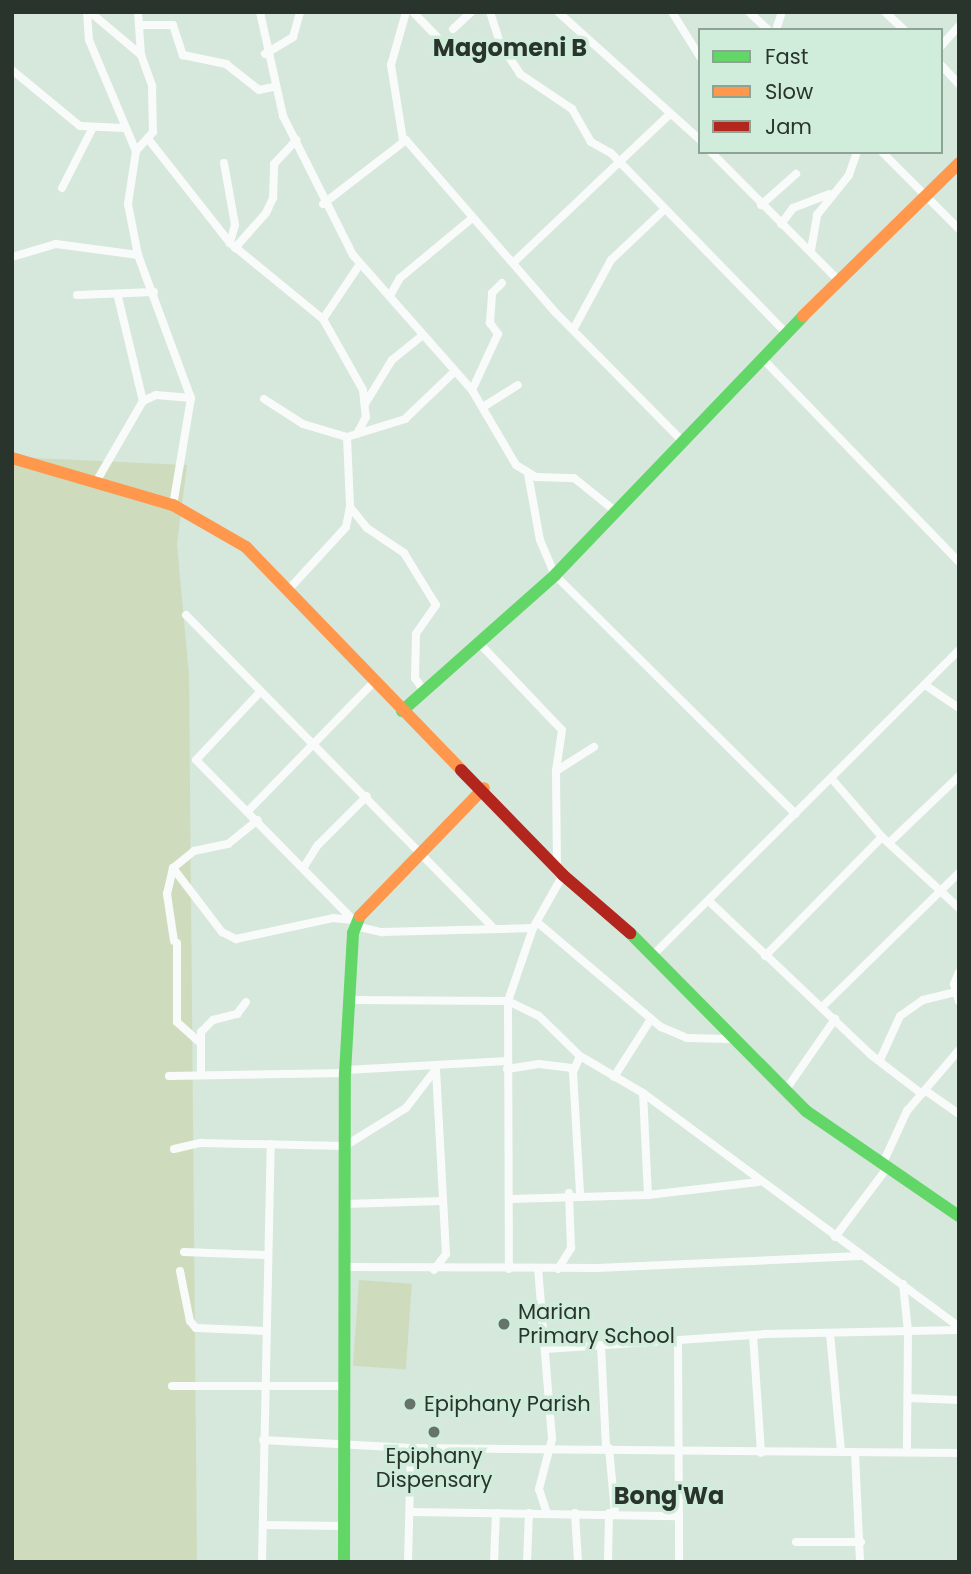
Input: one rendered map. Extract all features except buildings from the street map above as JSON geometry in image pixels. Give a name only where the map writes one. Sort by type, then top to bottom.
[{"type":"street","points":[[88,12],[141,55]]},
{"type":"street","points":[[88,12],[89,40],[136,151],[128,204],[138,255],[154,292],[191,398],[173,505]]},
{"type":"street","points":[[136,151],[149,139],[156,113],[141,55],[138,12]]},
{"type":"street","points":[[260,12],[265,54],[273,87],[323,204],[360,264],[391,294],[422,335],[472,390],[516,465],[528,474],[574,478],[615,511]]},
{"type":"street","points":[[265,54],[293,37],[300,12]]},
{"type":"street","points":[[406,12],[391,65],[403,140],[471,219],[515,261],[573,330],[684,443]]},
{"type":"street","points":[[413,12],[438,38]]},
{"type":"street","points":[[453,29],[471,12]]},
{"type":"street","points":[[490,12],[500,43],[520,74],[572,109],[591,142],[620,164],[786,333]]},
{"type":"street","points":[[558,12],[668,116],[698,138]]},
{"type":"street","points":[[568,23],[570,12]]},
{"type":"street","points":[[672,12],[698,54]]},
{"type":"street","points":[[749,12],[766,28]]},
{"type":"street","points":[[885,12],[902,28]]},
{"type":"street","points":[[139,25],[173,25],[183,55],[226,64],[259,90],[273,87]]},
{"type":"street","points":[[943,44],[959,26]]},
{"type":"street","points":[[943,67],[959,84]]},
{"type":"street","points":[[12,70],[75,123],[92,129],[124,128]]},
{"type":"street","points":[[515,261],[668,116]]},
{"type":"street","points":[[62,188],[92,129]]},
{"type":"street","points":[[149,139],[232,246],[323,319],[360,381],[365,420],[357,434]]},
{"type":"street","points":[[232,246],[265,215],[273,198],[274,163],[296,140]]},
{"type":"street","points":[[323,204],[403,140]]},
{"type":"street","points":[[713,154],[840,282]]},
{"type":"street","points":[[811,250],[816,216],[829,194],[849,175],[856,154]]},
{"type":"street","points":[[884,154],[959,229]]},
{"type":"street","points":[[223,163],[235,225],[232,246]]},
{"type":"street","points":[[402,711],[423,690],[481,645],[555,575],[684,443],[786,333],[959,163]]},
{"type":"street","points":[[761,205],[796,174]]},
{"type":"street","points":[[781,224],[793,208],[829,194]]},
{"type":"street","points":[[573,330],[611,260],[665,209]]},
{"type":"street","points":[[391,294],[400,278],[471,219]]},
{"type":"street","points":[[12,257],[56,244],[138,255]]},
{"type":"street","points":[[323,319],[360,264]]},
{"type":"street","points":[[472,390],[498,334],[490,323],[492,293],[502,283]]},
{"type":"street","points":[[77,295],[118,297],[154,292]]},
{"type":"street","points":[[118,297],[144,401]]},
{"type":"street","points":[[365,404],[392,360],[422,335]]},
{"type":"street","points":[[762,358],[959,562]]},
{"type":"street","points":[[264,399],[303,424],[347,437],[405,419],[455,371]]},
{"type":"street","points":[[483,407],[518,385]]},
{"type":"street","points":[[96,482],[144,401],[156,395],[191,398]]},
{"type":"street","points":[[289,589],[346,527],[350,507],[347,437]]},
{"type":"street","points":[[12,458],[173,505],[246,547],[289,589],[373,683],[484,788],[560,872],[654,954],[729,1039],[785,1091],[884,1167],[959,1216]]},
{"type":"street","points":[[528,474],[540,540],[555,575],[796,814]]},
{"type":"street","points":[[350,507],[367,528],[404,553],[436,605],[416,634],[415,678],[423,690]]},
{"type":"street","points":[[186,615],[260,692],[317,742],[492,926]]},
{"type":"street","points":[[481,645],[562,730],[556,771],[560,872],[535,925],[509,1001],[507,1065],[512,1199],[509,1269]]},
{"type":"street","points":[[654,954],[710,902],[959,650]]},
{"type":"street","points":[[250,810],[373,683]]},
{"type":"street","points":[[925,685],[959,708]]},
{"type":"street","points":[[260,692],[196,760],[250,810],[355,923]]},
{"type":"street","points":[[556,771],[594,747]]},
{"type":"street","points":[[765,956],[886,839],[959,776]]},
{"type":"street","points":[[832,779],[886,839],[959,908]]},
{"type":"street","points":[[344,1562],[346,1071],[355,923],[419,849],[484,788]]},
{"type":"street","points":[[304,867],[318,845],[367,796]]},
{"type":"street","points":[[200,1043],[177,1022],[175,942],[167,894],[173,868],[194,851],[225,845],[258,820]]},
{"type":"street","points":[[173,868],[222,932],[236,939],[333,918],[382,932],[535,925],[651,1019],[687,1038],[729,1039]]},
{"type":"street","points":[[821,1007],[959,873]]},
{"type":"street","points":[[710,902],[765,956],[880,1060],[959,1115]]},
{"type":"street","points":[[959,972],[954,992],[959,1001]]},
{"type":"street","points":[[880,1060],[900,1016],[923,1000],[954,992]]},
{"type":"street","points":[[350,1000],[509,1001],[539,1016],[580,1056],[643,1093],[758,1182],[903,1284],[959,1329]]},
{"type":"street","points":[[201,1075],[200,1034],[211,1021],[237,1014],[246,1002]]},
{"type":"street","points":[[614,1077],[651,1019]]},
{"type":"street","points":[[785,1091],[835,1019]]},
{"type":"street","points":[[835,1237],[884,1167],[907,1111],[959,1050]]},
{"type":"street","points":[[580,1056],[574,1068],[580,1193]]},
{"type":"street","points":[[169,1076],[539,1064],[574,1068]]},
{"type":"street","points":[[174,1149],[201,1143],[345,1146],[406,1108],[436,1067]]},
{"type":"street","points":[[434,1270],[446,1254],[436,1067]]},
{"type":"street","points":[[643,1093],[648,1195]]},
{"type":"street","points":[[262,1562],[262,1440],[266,1384],[265,1255],[271,1144]]},
{"type":"street","points":[[512,1199],[569,1193],[648,1195],[758,1182]]},
{"type":"street","points":[[558,1269],[571,1248],[569,1193]]},
{"type":"street","points":[[345,1204],[443,1201]]},
{"type":"street","points":[[184,1252],[265,1255]]},
{"type":"street","points":[[345,1267],[434,1270],[558,1269],[860,1256]]},
{"type":"street","points":[[538,1268],[552,1446],[539,1489],[547,1513]]},
{"type":"street","points":[[180,1271],[194,1326],[264,1331]]},
{"type":"street","points":[[903,1284],[908,1331],[907,1451]]},
{"type":"street","points":[[546,1349],[754,1335],[959,1329]]},
{"type":"street","points":[[831,1334],[841,1451]]},
{"type":"street","points":[[754,1335],[761,1453]]},
{"type":"street","points":[[678,1340],[679,1562]]},
{"type":"street","points":[[601,1345],[612,1513],[608,1562]]},
{"type":"street","points":[[172,1386],[343,1386]]},
{"type":"street","points":[[908,1398],[959,1400]]},
{"type":"street","points":[[262,1440],[411,1448],[552,1446],[678,1452],[959,1453]]},
{"type":"street","points":[[408,1562],[411,1448]]},
{"type":"street","points":[[855,1452],[860,1562]]},
{"type":"street","points":[[410,1512],[679,1516]]},
{"type":"street","points":[[494,1562],[496,1513]]},
{"type":"street","points":[[527,1562],[529,1513]]},
{"type":"street","points":[[575,1513],[578,1562]]},
{"type":"street","points":[[264,1525],[343,1526]]},
{"type":"street","points":[[796,1542],[861,1542]]},
{"type":"green space","points":[[12,457],[187,465],[177,544],[189,675],[197,1562],[12,1562]]},
{"type":"green space","points":[[359,1280],[412,1284],[406,1369],[353,1366]]},
{"type":"traffic: fast","points":[[402,711],[555,575],[803,316]]},
{"type":"traffic: fast","points":[[344,1562],[345,1073],[353,933],[360,916]]},
{"type":"traffic: fast","points":[[630,933],[806,1111],[959,1216]]},
{"type":"traffic: slow","points":[[803,316],[959,163]]},
{"type":"traffic: slow","points":[[12,458],[173,505],[246,547],[461,770]]},
{"type":"traffic: slow","points":[[360,916],[484,788]]},
{"type":"traffic: jam","points":[[461,770],[563,875],[630,933]]},
{"type":"place","name":"Marian Primary School","points":[[504,1324]]},
{"type":"place","name":"Epiphany Parish","points":[[410,1404]]},
{"type":"place","name":"Epiphany Dispensary","points":[[434,1432]]},
{"type":"district","name":"Magomeni B","points":[[510,48]]},
{"type":"district","name":"Bong'Wa","points":[[669,1496]]}]
